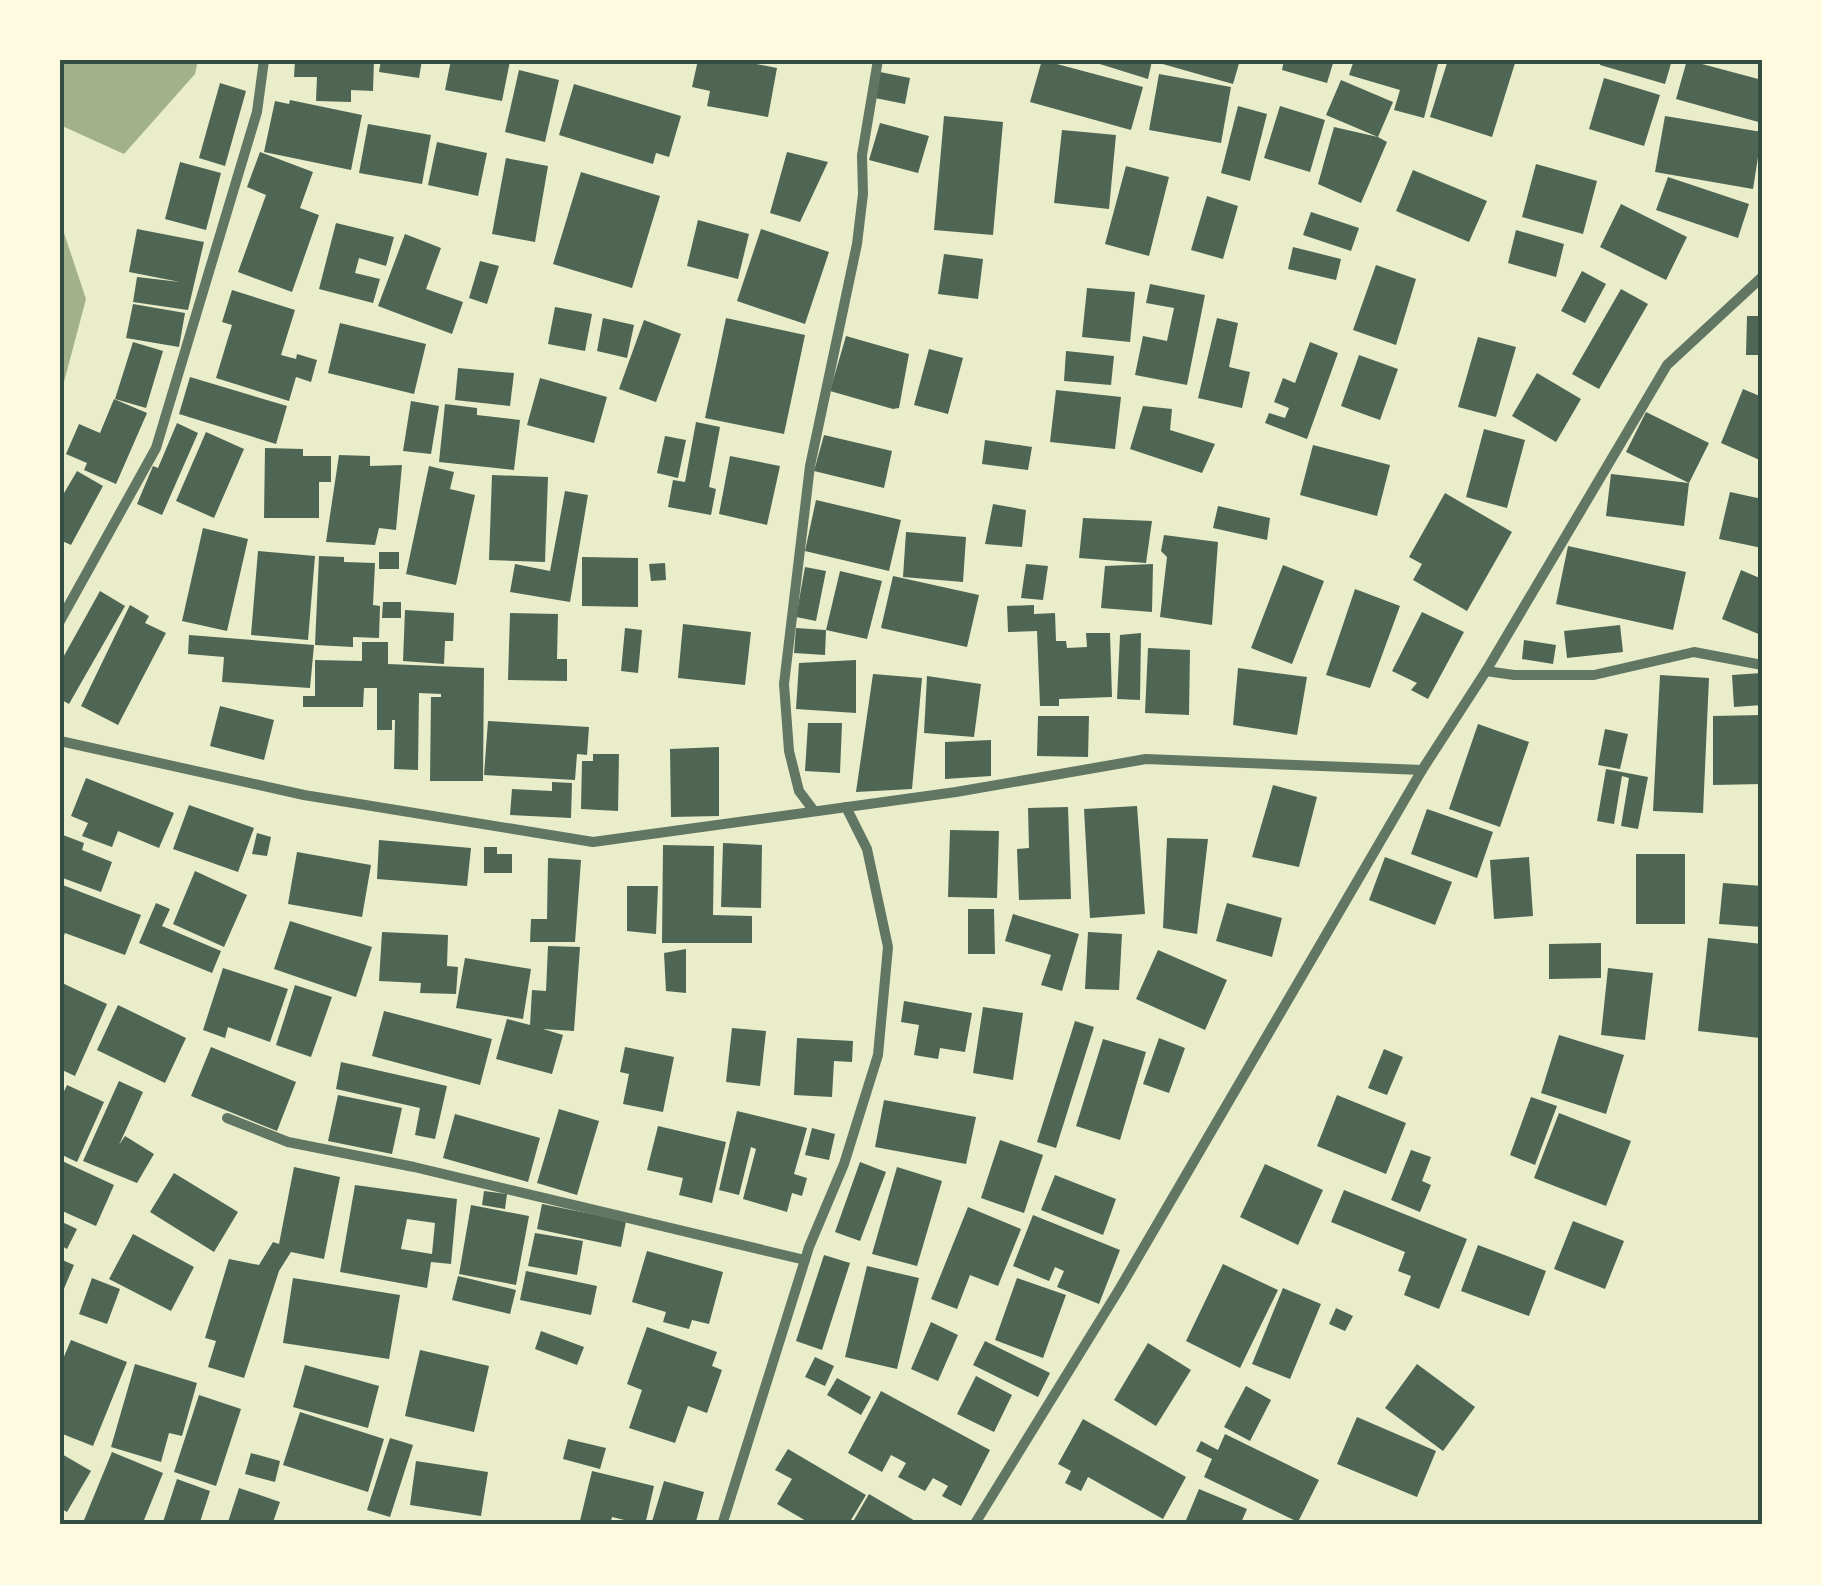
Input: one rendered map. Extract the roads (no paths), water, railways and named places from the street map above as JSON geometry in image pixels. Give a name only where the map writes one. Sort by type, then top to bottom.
[{"type":"street","points":[[60,621],[156,448],[257,112],[264,60]]},
{"type":"street","points":[[814,811],[800,791],[789,751],[784,684],[810,466],[858,244],[862,155],[878,60]]},
{"type":"street","points":[[974,1525],[1120,1288],[1422,770],[1486,671],[1667,365],[1762,277]]},
{"type":"street","points":[[1486,671],[1514,675],[1594,674],[1694,652],[1762,665]]},
{"type":"street","points":[[60,741],[304,795],[593,842],[956,792],[1146,759],[1422,770]]},
{"type":"street","points":[[722,1525],[805,1260],[844,1164],[878,1056],[888,947],[867,848],[846,807]]},
{"type":"street","points":[[227,1118],[288,1142],[805,1260]]}]
